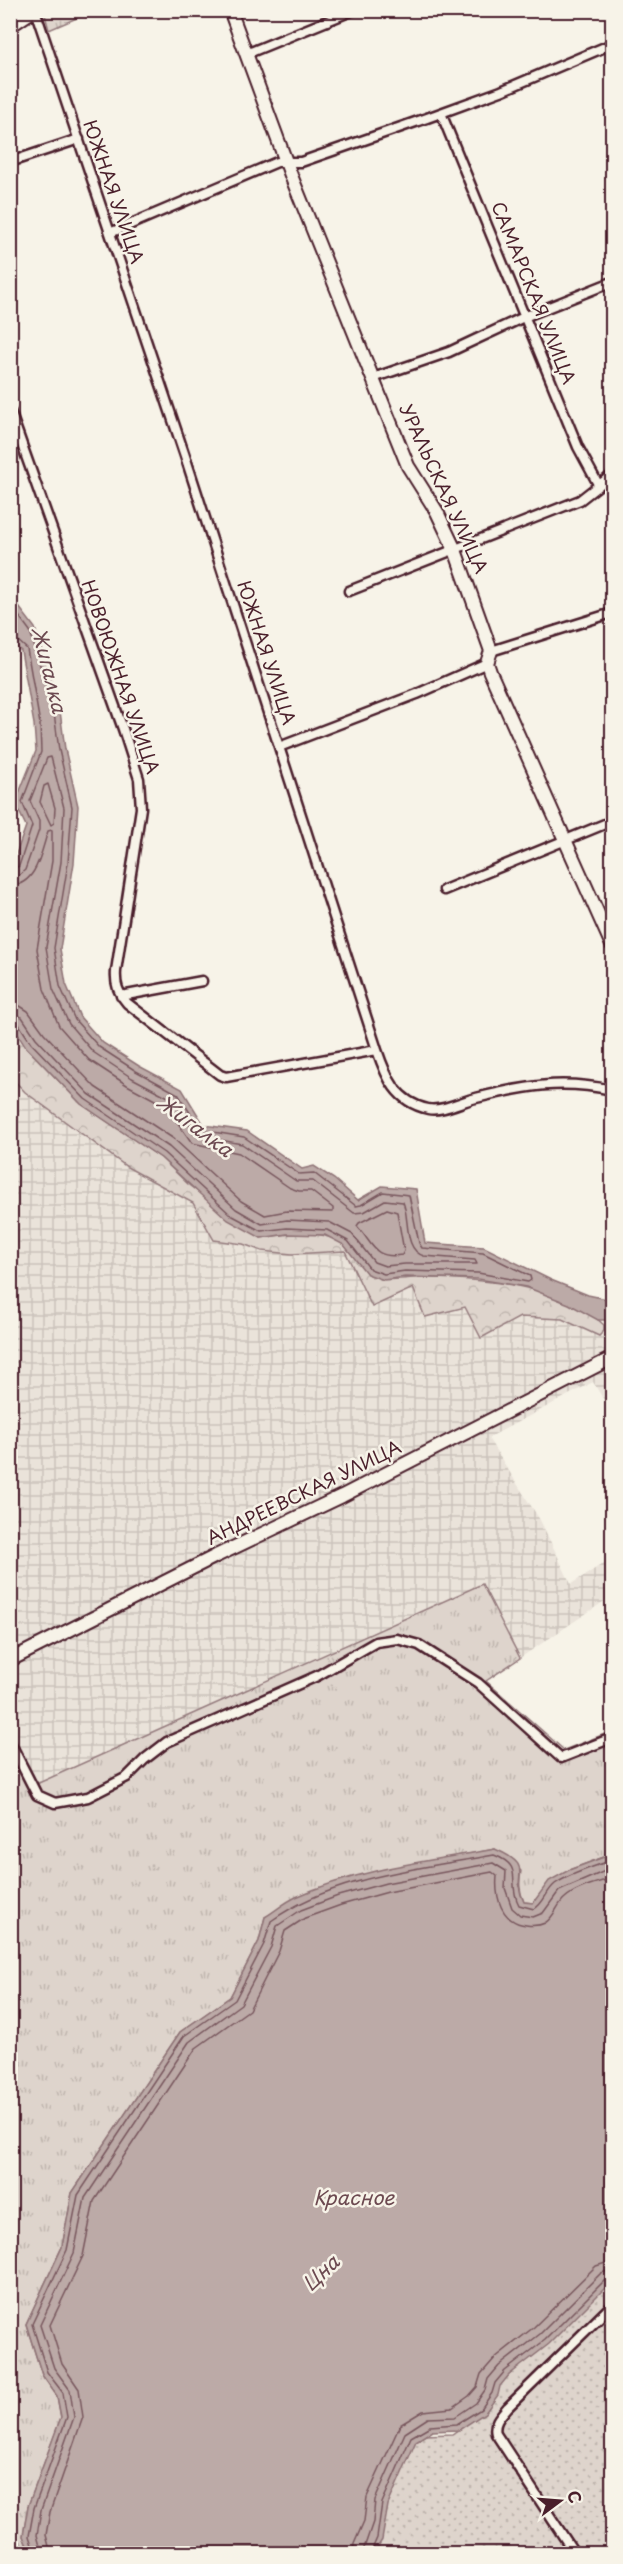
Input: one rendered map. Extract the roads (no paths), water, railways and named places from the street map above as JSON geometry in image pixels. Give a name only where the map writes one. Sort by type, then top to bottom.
[{"type":"street","points":[[10,26],[34,10]]},
{"type":"street","name":"ЮЖНАЯ УЛИЦА","points":[[34,10],[110,232],[377,1050],[394,1090],[407,1101],[429,1109],[523,1087],[559,1083],[612,1090]]},
{"type":"street","name":"УРАЛЬСКАЯ УЛИЦА","points":[[230,10],[286,161],[408,466],[437,512],[455,550],[489,657],[612,945]]},
{"type":"street","points":[[246,54],[354,10]]},
{"type":"street","points":[[110,232],[277,162],[302,162],[501,92],[612,44]]},
{"type":"street","name":"САМАРСКАЯ УЛИЦА","points":[[441,113],[578,447],[598,484]]},
{"type":"street","points":[[10,162],[79,139]]},
{"type":"street","points":[[373,378],[449,352],[524,317],[612,282]]},
{"type":"street","name":"НОВОЮЖНАЯ УЛИЦА","points":[[10,411],[139,779],[141,808],[116,971],[115,985],[121,996]]},
{"type":"street","points":[[349,591],[579,500],[612,475]]},
{"type":"street","points":[[279,747],[417,694],[489,657],[612,613]]},
{"type":"street","points":[[444,890],[612,821]]},
{"type":"street","points":[[121,996],[202,981]]},
{"type":"street","points":[[121,996],[197,1058],[226,1077],[377,1050]]},
{"type":"street","name":"АНДРЕЕВСКАЯ УЛИЦА","points":[[10,1660],[216,1556],[352,1491],[612,1358]]},
{"type":"street","points":[[10,1742],[37,1795],[56,1803],[88,1797],[127,1777],[167,1742],[317,1676],[376,1642],[397,1639],[419,1645],[478,1683],[561,1758],[612,1738]]},
{"type":"street","points":[[575,2553],[494,2429],[498,2419],[508,2408],[612,2306]]},
{"type":"water","name":"Жигалка","points":[[10,595],[35,628],[60,711],[65,749],[78,806],[74,863],[60,949],[66,984],[80,1017],[103,1043],[182,1089],[204,1125],[247,1131],[302,1169],[314,1166],[334,1179],[358,1200],[382,1186],[416,1189],[425,1243],[484,1247],[551,1280],[588,1295],[612,1300],[612,1320],[598,1320],[569,1304],[526,1287],[478,1279],[405,1277],[384,1280],[367,1274],[344,1245],[325,1235],[287,1234],[261,1238],[228,1220],[161,1158],[81,1104],[26,1047],[11,1023],[10,878],[26,826],[15,803],[36,751],[34,724],[21,651],[11,642]]},
{"type":"water","name":"Красное","points":[[495,1849],[516,1861],[520,1872],[520,1892],[524,1902],[533,1903],[549,1881],[569,1870],[612,1854],[612,2281],[549,2344],[509,2375],[485,2413],[459,2430],[432,2431],[416,2441],[388,2505],[382,2540],[374,2553],[30,2553],[23,2536],[28,2506],[61,2417],[57,2396],[42,2375],[26,2324],[62,2247],[72,2193],[180,2032],[230,1997],[259,1941],[265,1917],[296,1897],[344,1879],[394,1867]]},
{"type":"water label","name":"Цна","points":[[321,2273]]}]
